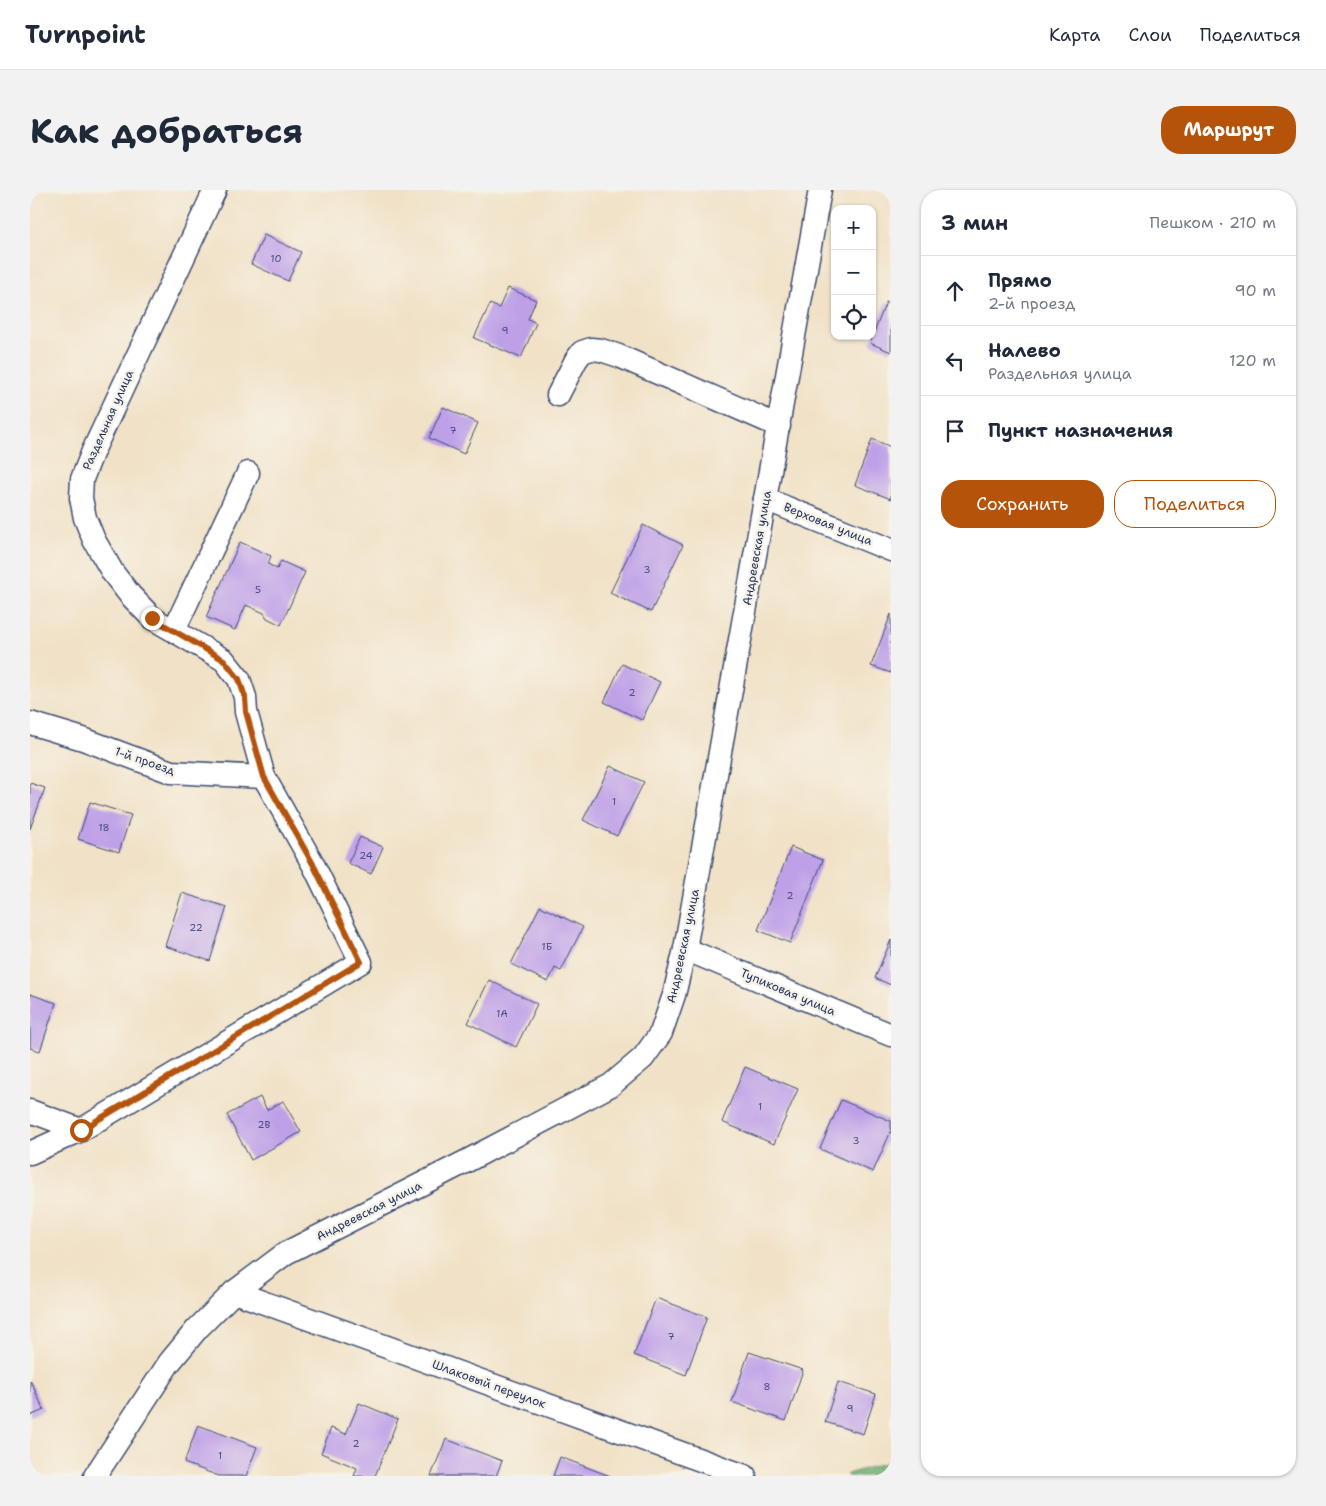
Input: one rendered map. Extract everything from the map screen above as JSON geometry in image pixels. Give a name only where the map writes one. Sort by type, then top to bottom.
[{"type":"street","name":"Раздельная улица","points":[[81,1130],[361,962],[313,864],[264,777],[239,679],[224,660],[152,618],[130,595],[113,573],[94,540],[85,518],[81,498],[82,479],[93,451],[215,190]]},
{"type":"street","name":"Андреевская улица","points":[[95,1476],[169,1363],[196,1329],[234,1292],[286,1253],[458,1166],[610,1085],[643,1058],[661,1033],[674,996],[685,949],[820,190]]},
{"type":"street","points":[[558,395],[582,352],[601,350],[619,356],[779,426]]},
{"type":"street","points":[[174,630],[248,473]]},
{"type":"street","name":"Верховая улица","points":[[765,499],[891,550]]},
{"type":"street","name":"1-й проезд","points":[[30,723],[82,738],[171,772],[264,777]]},
{"type":"street","name":"Тупиковая улица","points":[[685,949],[891,1035]]},
{"type":"street","points":[[30,1111],[81,1130]]},
{"type":"street","points":[[30,1154],[81,1130]]},
{"type":"street","name":"Шлаковый переулок","points":[[234,1292],[746,1476]]},
{"type":"green space","points":[[891,1461],[891,1476],[847,1476],[847,1474]]},
{"type":"building","points":[[264,235],[301,252],[288,281],[251,264]]},
{"type":"building","points":[[508,288],[536,300],[528,319],[536,323],[521,358],[474,338],[490,304],[499,308]]},
{"type":"building","points":[[886,302],[891,304],[891,352],[870,343],[871,340],[876,340],[876,328]]},
{"type":"building","points":[[443,407],[478,423],[464,454],[429,438]]},
{"type":"building","points":[[872,439],[891,447],[891,499],[855,485]]},
{"type":"building","points":[[643,525],[683,545],[651,612],[610,593]]},
{"type":"building","points":[[240,542],[271,556],[268,564],[277,569],[281,561],[305,572],[281,625],[267,618],[264,613],[246,605],[235,630],[206,617]]},
{"type":"building","points":[[891,614],[891,673],[871,666]]},
{"type":"building","points":[[622,664],[660,682],[642,720],[604,702]]},
{"type":"building","points":[[610,766],[644,782],[617,836],[583,820]]},
{"type":"building","points":[[30,783],[45,788],[30,829]]},
{"type":"building","points":[[90,802],[131,815],[119,852],[78,839]]},
{"type":"building","points":[[360,837],[383,847],[371,874],[348,863]]},
{"type":"building","points":[[791,847],[823,860],[790,943],[758,930]]},
{"type":"building","points":[[182,893],[227,907],[210,961],[165,946]]},
{"type":"building","points":[[540,906],[583,927],[561,971],[555,968],[548,982],[511,964]]},
{"type":"building","points":[[891,940],[891,985],[875,978]]},
{"type":"building","points":[[489,980],[537,1004],[516,1047],[468,1023]]},
{"type":"building","points":[[30,994],[56,1003],[40,1051],[30,1048]]},
{"type":"building","points":[[745,1067],[798,1089],[774,1144],[722,1122]]},
{"type":"building","points":[[260,1097],[267,1110],[283,1101],[301,1132],[251,1160],[227,1115]]},
{"type":"building","points":[[841,1100],[891,1121],[891,1131],[873,1172],[820,1149]]},
{"type":"building","points":[[656,1298],[707,1317],[686,1375],[634,1355]]},
{"type":"building","points":[[749,1352],[803,1370],[786,1421],[732,1402]]},
{"type":"building","points":[[30,1380],[44,1410],[30,1416]]},
{"type":"building","points":[[838,1382],[876,1394],[863,1434],[825,1422]]},
{"type":"building","points":[[359,1403],[398,1419],[375,1476],[354,1476],[357,1468],[321,1453],[331,1428],[346,1434]]},
{"type":"building","points":[[198,1425],[257,1447],[246,1476],[219,1476],[184,1463]]},
{"type":"building","points":[[446,1439],[502,1461],[496,1476],[431,1476]]},
{"type":"building","points":[[560,1457],[610,1476],[553,1476]]},
{"type":"route","points":[[81,1130],[361,962],[313,864],[264,777],[239,679],[224,660],[152,618]]}]
